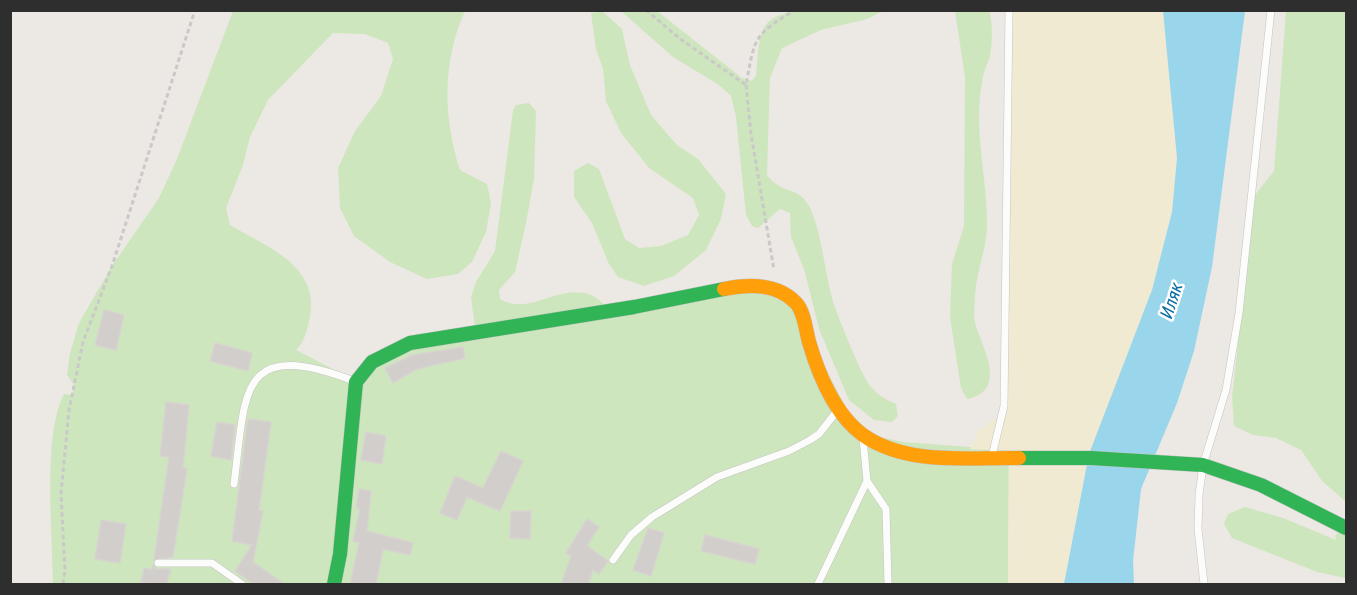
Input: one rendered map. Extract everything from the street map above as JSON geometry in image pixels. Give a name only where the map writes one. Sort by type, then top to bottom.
[{"type":"street","points":[[334,585],[340,554],[356,382],[366,367],[377,357],[410,343],[634,307],[747,284],[778,290],[798,304],[811,348],[838,410],[863,435],[898,451],[929,457],[1091,458],[1197,464],[1261,484],[1347,528]]},
{"type":"lane","points":[[995,458],[1004,406],[1009,10]]},
{"type":"lane","points":[[1204,585],[1198,529],[1197,464],[1226,390],[1239,313],[1271,10]]},
{"type":"lane","points":[[234,484],[244,404],[253,382],[261,373],[275,366],[293,364],[323,369],[356,382]]},
{"type":"lane","points":[[613,560],[631,536],[652,517],[717,477],[789,451],[810,440],[819,434],[838,410]]},
{"type":"lane","points":[[863,435],[867,481],[886,509],[888,585]]},
{"type":"lane","points":[[818,585],[867,481]]},
{"type":"lane","points":[[158,563],[212,563],[242,585]]},
{"type":"path","points":[[63,585],[65,570],[61,494],[69,410],[83,342],[112,266],[195,10]]},
{"type":"path","points":[[646,10],[746,85]]},
{"type":"path","points":[[778,290],[763,211],[746,85],[754,41],[772,24],[795,10]]},
{"type":"green space","points":[[820,9],[883,11],[867,19],[821,30],[782,48],[770,78],[767,175],[779,186],[796,193],[807,202],[818,232],[829,287],[838,316],[868,383],[880,395],[896,404],[898,416],[892,422],[874,420],[849,400],[819,329],[804,269],[791,237],[790,213],[780,209],[758,228],[752,226],[746,215],[736,117],[731,96],[719,85],[673,57],[621,11],[657,11],[742,78],[752,81],[756,75],[758,49],[763,30],[775,17],[803,10]]},
{"type":"green space","points":[[233,11],[465,11],[457,30],[449,70],[450,130],[460,170],[487,184],[491,203],[486,232],[472,262],[458,274],[427,279],[390,262],[354,236],[340,208],[338,168],[355,131],[381,96],[393,59],[388,43],[365,34],[333,33],[268,100],[250,137],[243,165],[226,208],[230,225],[276,251],[300,273],[308,287],[311,303],[309,322],[301,344],[296,350],[356,381],[362,367],[475,329],[471,297],[476,282],[495,251],[513,110],[516,105],[529,103],[536,111],[534,179],[515,272],[499,290],[500,299],[511,304],[522,304],[579,292],[593,296],[610,309],[780,285],[860,433],[904,442],[1009,450],[1008,584],[53,584],[50,486],[53,434],[57,412],[64,394],[72,395],[74,385],[67,375],[70,353],[79,323],[112,266],[159,198],[177,159]]},
{"type":"green space","points":[[602,11],[622,29],[630,65],[651,115],[677,145],[698,159],[726,194],[721,219],[706,250],[674,276],[644,286],[618,277],[609,264],[592,223],[574,197],[574,171],[588,163],[599,169],[625,239],[639,248],[661,246],[688,235],[699,215],[693,198],[649,168],[621,133],[606,101],[603,69],[596,49],[591,13]]},
{"type":"green space","points":[[955,11],[990,11],[992,34],[990,56],[983,75],[980,100],[979,119],[987,228],[976,287],[974,313],[975,323],[987,355],[990,378],[987,387],[980,394],[967,399],[961,388],[950,317],[952,264],[964,226],[965,77]]},
{"type":"green space","points":[[1286,11],[1346,11],[1346,502],[1322,481],[1301,450],[1276,438],[1253,435],[1234,426],[1232,397],[1255,195],[1274,171]]},
{"type":"green space","points":[[1245,507],[1283,518],[1336,540],[1335,536],[1346,523],[1346,583],[1345,578],[1317,572],[1232,538],[1224,524],[1228,514]]},
{"type":"sand","points":[[1008,11],[1163,11],[1177,158],[1172,212],[1152,290],[1089,454],[1064,584],[1008,584],[1009,451],[970,449],[979,430],[1001,415],[1008,386]]},
{"type":"water","name":"Иляк","points":[[1163,11],[1245,11],[1212,267],[1194,351],[1177,403],[1141,489],[1133,561],[1134,584],[1064,584],[1089,454],[1152,290],[1172,212],[1177,158]]},
{"type":"building","points":[[104,310],[124,315],[116,350],[95,345]]},
{"type":"building","points":[[215,343],[252,353],[248,371],[210,361]]},
{"type":"building","points":[[463,347],[465,358],[417,369],[393,383],[385,368],[413,355]]},
{"type":"building","points":[[166,402],[189,405],[183,468],[187,469],[173,557],[154,560],[169,457],[160,456]]},
{"type":"building","points":[[248,419],[271,422],[259,510],[263,511],[253,562],[286,585],[255,585],[235,571],[252,545],[232,541]]},
{"type":"building","points":[[217,422],[235,425],[231,460],[211,456]]},
{"type":"building","points":[[366,432],[386,436],[382,464],[361,460]]},
{"type":"building","points":[[501,451],[523,461],[500,511],[467,497],[457,520],[440,513],[455,476],[483,488]]},
{"type":"building","points":[[359,489],[371,491],[367,531],[413,543],[410,555],[383,549],[376,585],[350,585],[359,543],[353,541],[360,509],[356,508]]},
{"type":"building","points":[[511,511],[531,511],[530,539],[510,538]]},
{"type":"building","points":[[587,519],[599,527],[587,546],[608,561],[599,574],[593,570],[588,585],[561,585],[571,556],[566,553]]},
{"type":"building","points":[[101,520],[126,524],[120,563],[95,559]]},
{"type":"building","points":[[648,528],[664,533],[651,576],[633,570]]},
{"type":"building","points":[[705,535],[759,549],[755,564],[701,551]]},
{"type":"building","points":[[153,565],[157,569],[171,569],[166,585],[141,582],[144,568],[152,570]]},
{"type":"traffic: fast","points":[[334,584],[340,554],[356,382],[372,362],[410,343],[634,307],[724,289]]},
{"type":"traffic: fast","points":[[1019,458],[1091,458],[1203,465],[1261,485],[1346,528]]},
{"type":"traffic: slow","points":[[724,289],[743,286],[771,288],[788,296],[796,303],[803,316],[817,367],[836,405],[853,427],[880,445],[899,452],[939,458],[1019,458]]}]
